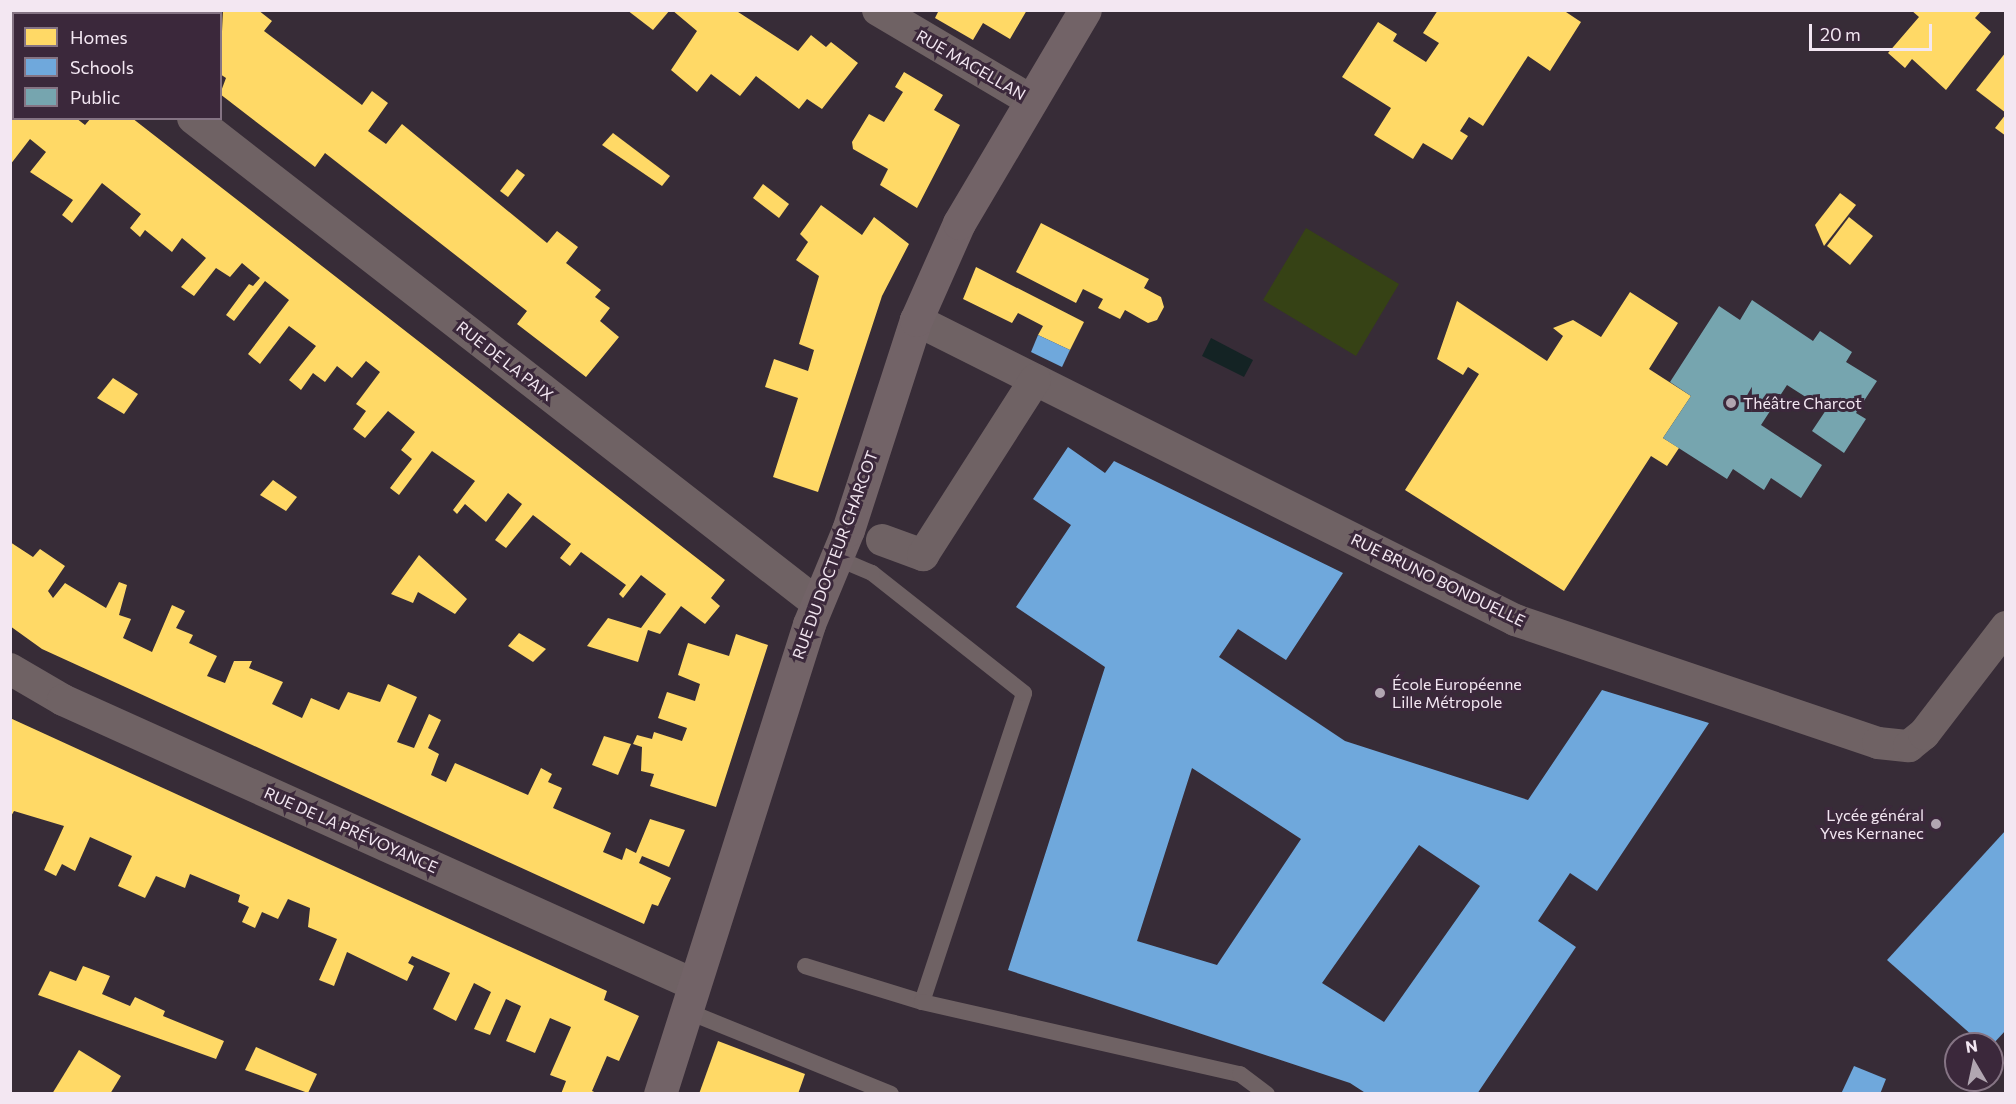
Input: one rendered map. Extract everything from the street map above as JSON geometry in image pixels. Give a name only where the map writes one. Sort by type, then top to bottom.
[{"type":"street","name":"RUE MAGELLAN","points":[[878,10],[1032,101]]},
{"type":"street","name":"RUE DU DOCTEUR CHARCOT","points":[[660,1094],[692,998],[717,905],[818,603],[837,558],[916,320],[953,233],[1085,10]]},
{"type":"street","name":"RUE DE LA PAIX","points":[[197,120],[818,603]]},
{"type":"street","name":"RUE BRUNO BONDUELLE","points":[[916,320],[1515,620],[1878,743],[1909,746],[1924,734],[2006,627]]},
{"type":"street","points":[[882,540],[923,555],[1035,380]]},
{"type":"street","name":"RUE DE LA PRÉVOYANCE","points":[[10,669],[63,700],[692,998]]},
{"type":"lane","points":[[837,558],[872,573],[1024,693],[922,1002]]},
{"type":"lane","points":[[805,966],[922,1002],[1240,1074],[1267,1094]]},
{"type":"lane","points":[[692,998],[891,1094]]},
{"type":"green space","points":[[1306,228],[1399,284],[1356,356],[1263,300]]},
{"type":"shaded area","points":[[1211,338],[1253,360],[1244,377],[1202,356]]},
{"type":"building: Homes","points":[[140,10],[214,10],[216,12],[142,12]]},
{"type":"building: Homes","points":[[223,10],[258,10],[272,21],[264,31],[362,105],[372,91],[388,103],[368,131],[386,144],[402,124],[547,243],[557,231],[578,247],[566,263],[601,290],[595,297],[610,308],[600,321],[619,337],[586,377],[517,324],[527,311],[325,153],[315,167],[222,96],[226,78],[222,75]]},
{"type":"building: Homes","points":[[627,10],[670,10],[653,30]]},
{"type":"building: Homes","points":[[672,10],[735,10],[798,51],[811,35],[826,47],[831,42],[858,63],[822,109],[807,99],[799,109],[756,76],[740,96],[711,74],[697,92],[671,70],[697,31]]},
{"type":"building: Homes","points":[[939,10],[1027,10],[1010,39],[983,23],[973,40],[935,18]]},
{"type":"building: Homes","points":[[1438,10],[1563,10],[1581,22],[1550,71],[1528,56],[1483,126],[1469,117],[1460,131],[1468,136],[1452,160],[1423,143],[1413,159],[1374,135],[1391,108],[1342,77],[1378,22],[1397,34],[1393,41],[1426,62],[1439,43],[1423,33]]},
{"type":"building: Homes","points":[[1911,10],[1982,10],[1975,18],[1991,32],[1946,90],[1912,59],[1905,68],[1888,53],[1919,17]]},
{"type":"building: Homes","points":[[2006,52],[2006,113],[1976,90]]},
{"type":"building: Homes","points":[[10,68],[12,120],[79,120],[85,125],[89,120],[135,120],[725,580],[711,598],[720,606],[705,624],[681,606],[660,634],[648,630],[638,662],[587,646],[608,618],[641,628],[666,594],[641,575],[623,598],[619,594],[626,585],[581,552],[570,566],[560,558],[571,544],[533,515],[506,548],[495,540],[522,504],[508,493],[486,522],[465,504],[457,514],[453,510],[475,481],[432,451],[399,495],[390,488],[412,459],[401,450],[415,432],[388,411],[365,438],[353,429],[366,411],[356,404],[380,372],[366,361],[352,378],[337,366],[325,382],[313,373],[301,390],[289,380],[316,346],[289,326],[260,364],[248,354],[289,300],[265,281],[234,321],[226,315],[249,284],[253,286],[260,278],[242,263],[230,277],[216,268],[194,296],[181,287],[206,258],[182,238],[172,252],[145,230],[140,237],[130,228],[141,214],[102,183],[72,223],[62,215],[73,200],[30,172],[46,152],[30,139],[10,165]]},
{"type":"building: Homes","points":[[904,72],[943,95],[934,110],[960,125],[917,208],[880,185],[888,169],[853,149],[852,142],[869,114],[884,122],[903,92],[895,87]]},
{"type":"building: Homes","points":[[2006,114],[2006,136],[1995,128]]},
{"type":"building: Homes","points":[[613,133],[670,176],[662,186],[602,145]]},
{"type":"building: Homes","points":[[517,169],[525,175],[508,197],[500,191]]},
{"type":"building: Homes","points":[[763,184],[789,204],[779,218],[753,198]]},
{"type":"building: Homes","points":[[1840,193],[1856,205],[1824,246],[1815,225]]},
{"type":"building: Homes","points":[[821,205],[862,235],[874,217],[909,244],[882,296],[818,492],[773,477],[798,398],[765,387],[774,359],[808,371],[814,350],[799,344],[819,276],[796,260],[808,242],[800,234]]},
{"type":"building: Homes","points":[[1849,217],[1873,236],[1850,265],[1827,246]]},
{"type":"building: Homes","points":[[1041,223],[1149,279],[1144,288],[1161,297],[1164,307],[1157,320],[1148,323],[1125,310],[1120,319],[1098,308],[1103,299],[1083,289],[1076,303],[1016,272]]},
{"type":"building: Homes","points":[[976,267],[1084,322],[1070,350],[1038,335],[1043,326],[1018,313],[1012,323],[963,299]]},
{"type":"building: Homes","points":[[1630,292],[1678,323],[1649,369],[1691,396],[1663,438],[1679,448],[1667,466],[1651,456],[1564,591],[1405,490],[1479,374],[1468,367],[1463,375],[1437,359],[1457,301],[1547,361],[1563,336],[1553,328],[1573,320],[1601,337]]},
{"type":"building: Homes","points":[[113,378],[138,394],[124,414],[97,398]]},
{"type":"building: Homes","points":[[273,480],[297,497],[286,511],[260,495]]},
{"type":"building: Homes","points":[[10,542],[33,557],[40,549],[65,566],[48,591],[53,598],[65,583],[106,608],[119,582],[127,585],[119,615],[131,619],[123,638],[152,652],[172,605],[185,611],[176,628],[193,635],[189,643],[217,656],[207,676],[225,683],[234,661],[252,661],[249,668],[283,682],[272,704],[302,718],[311,698],[339,710],[348,692],[380,702],[388,684],[417,697],[397,742],[414,748],[429,714],[441,720],[428,748],[439,754],[431,775],[446,782],[455,763],[528,795],[541,768],[552,774],[548,782],[562,788],[553,808],[611,833],[603,852],[622,860],[626,848],[636,853],[650,819],[685,830],[669,867],[642,856],[639,863],[671,878],[658,906],[652,904],[644,924],[42,649],[10,626]]},
{"type":"building: Homes","points":[[419,555],[467,599],[455,614],[418,592],[413,603],[391,594]]},
{"type":"building: Homes","points":[[519,633],[546,649],[533,662],[508,646]]},
{"type":"building: Homes","points":[[736,634],[768,645],[716,807],[650,786],[654,774],[641,771],[642,747],[633,744],[637,735],[652,739],[654,732],[682,741],[687,728],[658,718],[667,692],[695,701],[700,684],[678,675],[688,643],[729,656]]},
{"type":"building: Homes","points":[[10,718],[607,991],[604,1000],[639,1016],[619,1061],[607,1056],[592,1091],[599,1094],[561,1094],[566,1081],[550,1075],[571,1027],[550,1018],[535,1053],[506,1041],[521,1006],[506,999],[490,1035],[474,1029],[491,992],[474,983],[456,1021],[433,1009],[450,973],[412,956],[408,963],[414,966],[407,981],[347,952],[334,986],[319,980],[337,939],[308,927],[310,908],[288,899],[278,919],[262,912],[255,928],[242,922],[249,907],[238,902],[240,895],[190,874],[185,888],[156,876],[145,898],[118,886],[132,856],[90,837],[75,871],[62,864],[56,876],[44,870],[64,826],[14,811],[10,818]]},
{"type":"building: Homes","points":[[604,736],[631,744],[618,775],[592,765]]},
{"type":"building: Homes","points":[[83,966],[110,976],[102,994],[130,1006],[135,997],[165,1011],[163,1016],[224,1041],[216,1059],[38,995],[50,971],[76,981]]},
{"type":"building: Homes","points":[[718,1041],[805,1074],[798,1094],[699,1094]]},
{"type":"building: Homes","points":[[256,1047],[317,1074],[308,1093],[245,1070]]},
{"type":"building: Homes","points":[[79,1050],[121,1076],[110,1094],[52,1094]]},
{"type":"building: Schools","points":[[1038,335],[1070,350],[1062,367],[1031,352]]},
{"type":"building: Schools","points":[[1068,447],[1105,473],[1114,461],[1343,573],[1286,660],[1238,629],[1219,657],[1345,741],[1528,800],[1602,690],[1709,723],[1597,891],[1570,873],[1538,921],[1576,947],[1477,1094],[1367,1094],[1350,1083],[1008,970],[1105,667],[1016,607],[1071,525],[1033,499]],"holes":[[[1192,768],[1301,839],[1217,965],[1137,941]],[[1419,845],[1480,886],[1384,1022],[1322,983]]]},
{"type":"building: Schools","points":[[2006,830],[2006,1030],[2004,1032],[1968,1032],[1887,960]]},
{"type":"building: Schools","points":[[1854,1066],[1886,1079],[1880,1094],[1841,1094]]},
{"type":"building: Public","name":"Théâtre Charcot","points":[[1752,300],[1813,341],[1820,331],[1852,352],[1846,362],[1877,381],[1856,413],[1866,419],[1844,453],[1812,431],[1826,410],[1787,385],[1761,425],[1822,465],[1801,498],[1771,478],[1764,490],[1733,469],[1727,479],[1663,438],[1691,396],[1670,382],[1719,306],[1740,320]]},
{"type":"place","name":"Théâtre Charcot","points":[[1731,403]]},
{"type":"place","name":"École Européenne Lille Métropole","points":[[1380,693]]},
{"type":"place","name":"Lycée général Yves Kernanec","points":[[1936,824]]}]
